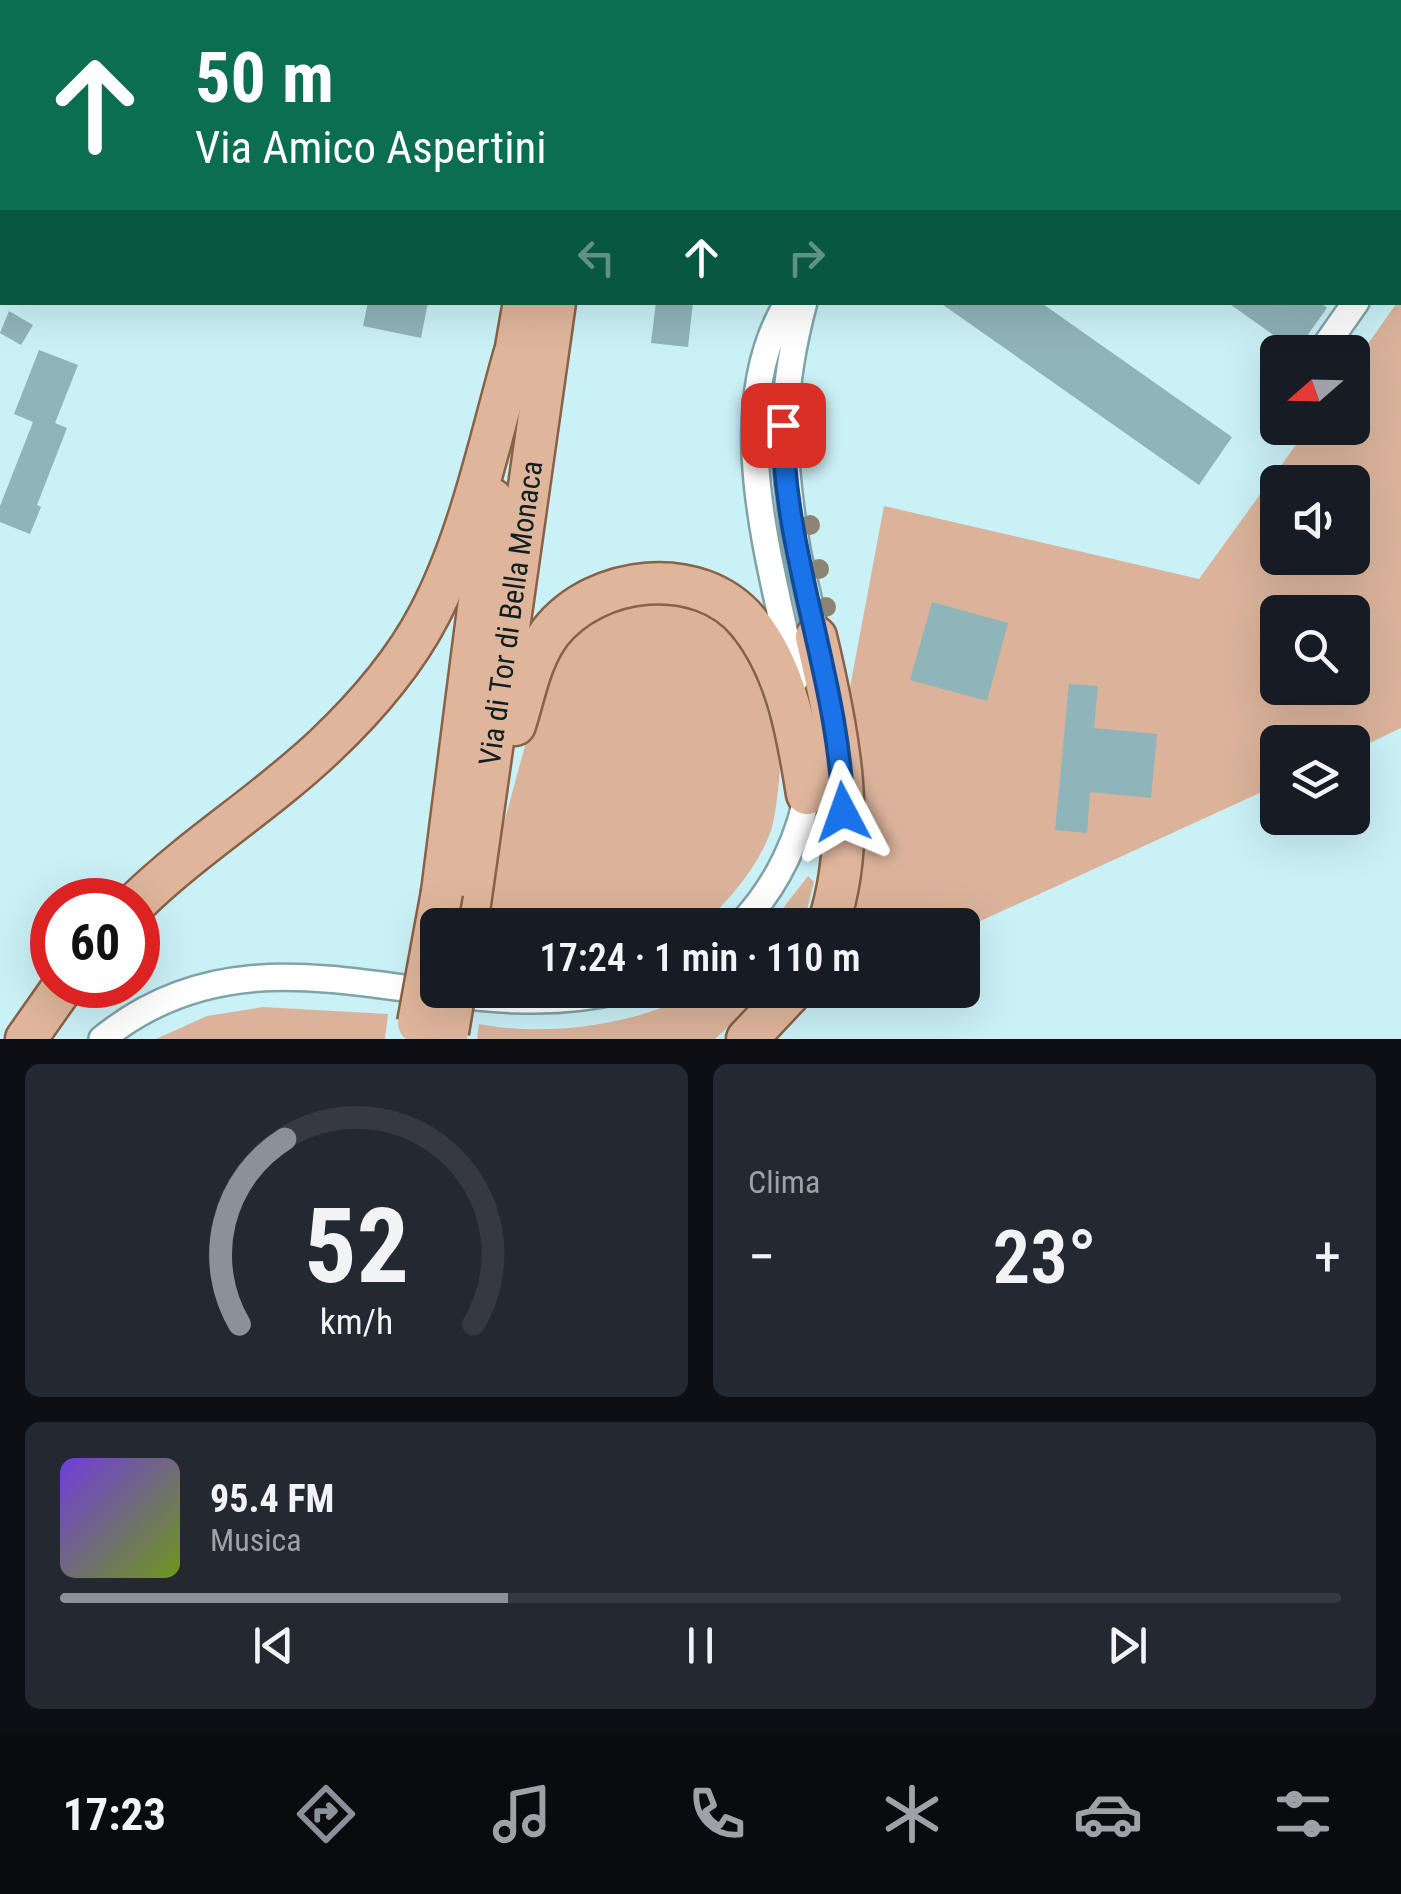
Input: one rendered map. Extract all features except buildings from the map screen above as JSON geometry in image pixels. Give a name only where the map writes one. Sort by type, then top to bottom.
[{"type":"main road","points":[[460,904],[481,577],[523,305]]},
{"type":"main road","name":"Via di Tor di Bella Monaca","points":[[432,1033],[484,809],[556,305]]},
{"type":"main road","points":[[160,883],[324,747],[410,647],[430,614],[452,560],[514,355]]},
{"type":"main road","points":[[484,809],[536,658],[550,634],[584,604],[611,592],[646,584],[703,590],[747,620],[770,658],[786,696],[808,794]]},
{"type":"main road","points":[[816,637],[833,715],[842,798],[841,866],[832,908]]},
{"type":"main road","points":[[26,1039],[48,1008]]},
{"type":"main road","name":"Via di Tor di Bella Monaca","points":[[432,1033],[445,1008]]},
{"type":"main road","points":[[747,1039],[776,1008]]},
{"type":"street","points":[[787,305],[762,362],[755,440],[766,540],[800,712],[808,794]]},
{"type":"street","points":[[756,908],[782,866],[798,828],[808,794],[816,715],[816,637],[796,544],[783,438],[788,370],[803,305]]},
{"type":"street","points":[[1333,335],[1354,305]]},
{"type":"street","points":[[102,1039],[144,1010],[185,990],[267,976],[420,988]]},
{"type":"shaded area","points":[[1395,305],[1401,305],[1401,728],[1370,743],[1370,725],[1260,725],[1260,793],[980,921],[980,908],[850,908],[863,872],[848,698],[884,506],[1199,579],[1260,494],[1260,575],[1370,575],[1370,465],[1281,465],[1296,445],[1370,445],[1370,341]]},
{"type":"shaded area","points":[[661,602],[686,608],[723,627],[746,655],[780,754],[773,824],[765,845],[751,870],[719,908],[490,908],[496,852],[546,669],[584,623],[621,606]]},
{"type":"shaded area","points":[[808,876],[814,882],[807,908],[783,908]]},
{"type":"shaded area","points":[[263,1007],[388,1014],[385,1039],[156,1039],[207,1016]]},
{"type":"shaded area","points":[[659,1008],[749,1008],[715,1039],[477,1039],[479,1024],[562,1028]]},
{"type":"route","points":[[783,425],[796,544],[828,688],[843,812]]}]
